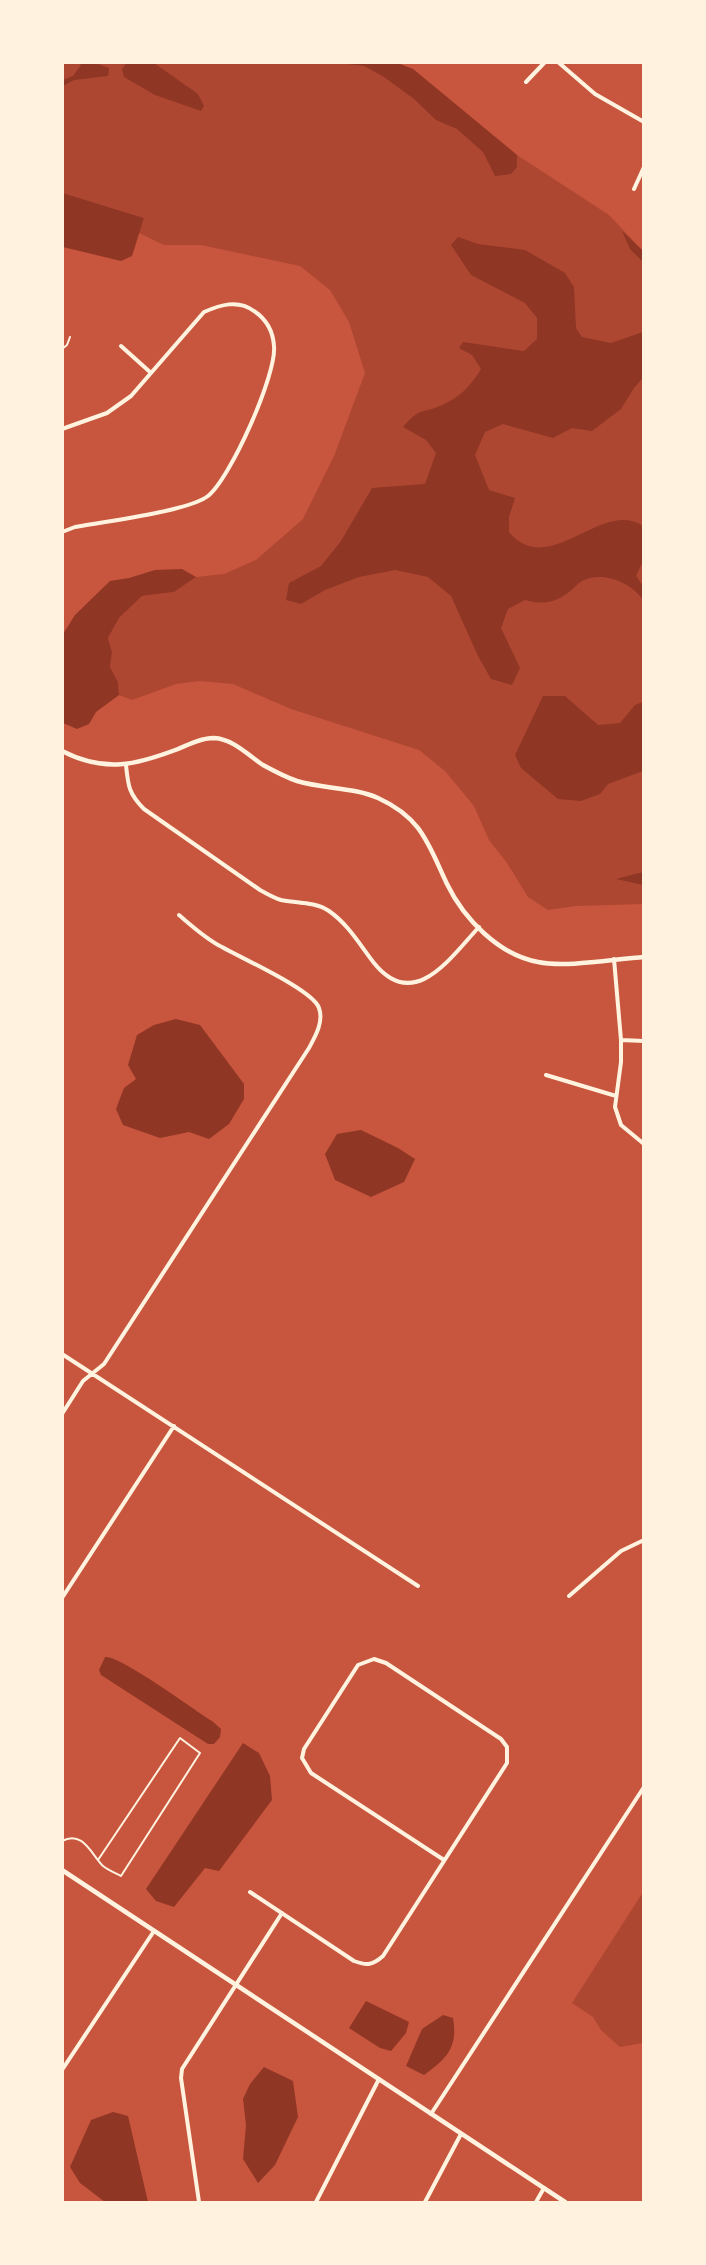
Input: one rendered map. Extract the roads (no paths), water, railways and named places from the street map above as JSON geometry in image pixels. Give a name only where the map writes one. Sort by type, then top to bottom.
[{"type":"street","points":[[526,82],[545,62]]},
{"type":"street","points":[[558,62],[595,94],[644,122]]},
{"type":"street","points":[[634,189],[644,167]]},
{"type":"street","points":[[62,429],[107,414],[131,396],[204,312],[220,305],[249,307],[265,320],[273,337],[275,347],[266,390],[225,476],[212,493],[197,503],[76,527],[62,532]]},
{"type":"street","points":[[121,346],[150,372]]},
{"type":"street","points":[[62,751],[86,761],[126,765],[195,742],[215,738],[236,745],[265,766],[297,781],[376,797],[392,806],[417,826],[434,852],[455,898],[478,927],[514,954],[540,963],[644,957]]},
{"type":"street","points":[[126,765],[132,797],[144,809],[260,890],[279,899],[312,904],[328,910],[356,938],[376,964],[399,981],[414,984],[431,976],[478,927]]},
{"type":"street","points":[[62,1414],[83,1381],[104,1364],[309,1048],[320,1026],[320,1008],[297,987],[221,947],[179,915]]},
{"type":"street","points":[[614,959],[621,1040],[621,1062],[615,1107],[621,1125],[644,1144]]},
{"type":"street","points":[[621,1040],[644,1041]]},
{"type":"street","points":[[546,1075],[616,1096]]},
{"type":"street","points":[[62,1354],[418,1586]]},
{"type":"street","points":[[62,1598],[174,1426]]},
{"type":"street","points":[[569,1596],[621,1551],[644,1540]]},
{"type":"street","points":[[250,1892],[354,1961],[370,1965],[383,1956],[508,1763],[507,1747],[501,1739],[386,1663],[374,1659],[358,1665],[304,1749],[302,1758],[305,1766],[311,1773],[444,1860]]},
{"type":"street","points":[[431,2114],[644,1786]]},
{"type":"street","points":[[62,1870],[565,2202]]},
{"type":"street","points":[[199,2202],[181,2078],[182,2069],[234,1985],[282,1913]]},
{"type":"street","points":[[62,2070],[154,1931]]},
{"type":"street","points":[[316,2202],[379,2079]]},
{"type":"street","points":[[425,2202],[461,2134]]},
{"type":"street","points":[[536,2202],[544,2188]]},
{"type":"lane","points":[[62,349],[68,345],[70,337]]},
{"type":"lane","points":[[62,1841],[76,1837],[82,1840],[98,1860],[105,1867],[121,1876],[200,1753],[180,1738],[98,1860]]}]
